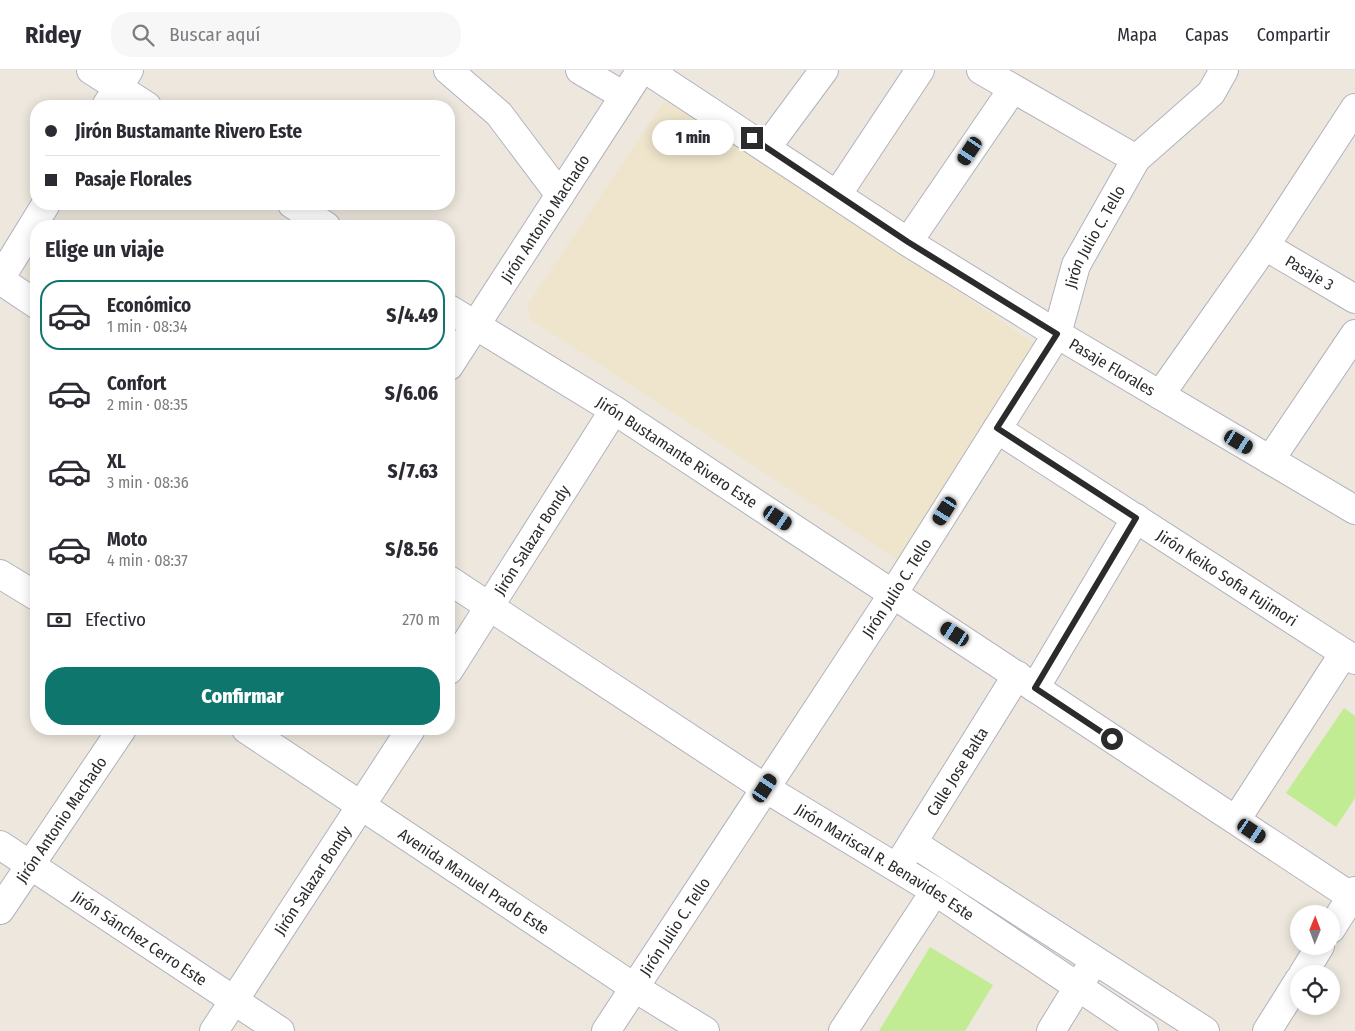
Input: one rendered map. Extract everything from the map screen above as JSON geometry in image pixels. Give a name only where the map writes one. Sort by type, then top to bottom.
[{"type":"street","points":[[91,70],[137,100]]},
{"type":"street","points":[[448,70],[499,114],[560,195]]},
{"type":"street","points":[[580,70],[624,96]]},
{"type":"street","name":"Jirón Antonio Machado","points":[[455,356],[641,70]]},
{"type":"street","name":"Pasaje Florales","points":[[647,70],[767,147],[908,242],[1057,334],[1355,510]]},
{"type":"street","points":[[767,147],[824,70]]},
{"type":"street","points":[[837,194],[920,70]]},
{"type":"street","points":[[981,70],[1012,90],[1136,159]]},
{"type":"street","name":"Jirón Julio C. Tello","points":[[606,1031],[893,594],[1057,334],[1076,265],[1136,159],[1210,92],[1224,70]]},
{"type":"street","points":[[908,242],[1012,90]]},
{"type":"street","points":[[1160,394],[1265,246],[1355,108]]},
{"type":"street","points":[[301,210],[317,220]]},
{"type":"street","points":[[30,230],[0,279],[30,300]]},
{"type":"street","name":"Pasaje 3","points":[[1265,246],[1355,298]]},
{"type":"street","name":"Jirón Bustamante Rivero Este","points":[[455,313],[614,410],[1236,820],[1353,894]]},
{"type":"street","points":[[1270,460],[1355,334]]},
{"type":"street","name":"Jirón Salazar Bondy","points":[[455,661],[614,410]]},
{"type":"street","name":"Jirón Keiko Sofia Fujimori","points":[[997,428],[1349,657]]},
{"type":"street","name":"Calle Jose Balta","points":[[897,866],[1026,681],[1136,518]]},
{"type":"street","points":[[0,574],[30,592]]},
{"type":"street","name":"Jirón Mariscal R. Benavides Este","points":[[455,584],[765,788],[897,866],[1144,1031]]},
{"type":"street","points":[[1236,820],[1349,657]]},
{"type":"street","name":"Jirón Antonio Machado","points":[[0,910],[118,735]]},
{"type":"street","name":"Avenida Manuel Prado Este","points":[[255,735],[635,988],[705,1031]]},
{"type":"street","name":"Jirón Salazar Bondy","points":[[214,1031],[407,735]]},
{"type":"street","points":[[913,843],[1204,1031]]},
{"type":"street","name":"Jirón Sánchez Cerro Este","points":[[0,845],[280,1031]]},
{"type":"street","points":[[843,1031],[934,891]]},
{"type":"street","points":[[1340,915],[1353,894]]},
{"type":"street","points":[[1051,1031],[1095,960]]},
{"type":"street","points":[[1267,1031],[1290,994]]},
{"type":"shaded area","points":[[679,101],[1032,342],[1037,348],[904,564],[530,319],[528,304],[663,103]]},
{"type":"green space","points":[[1344,708],[1355,716],[1355,798],[1336,827],[1286,793]]},
{"type":"green space","points":[[930,947],[993,985],[965,1031],[879,1031]]},
{"type":"route","points":[[752,138],[908,242],[1057,334],[997,428],[1136,518],[1035,688],[1112,739]]}]
